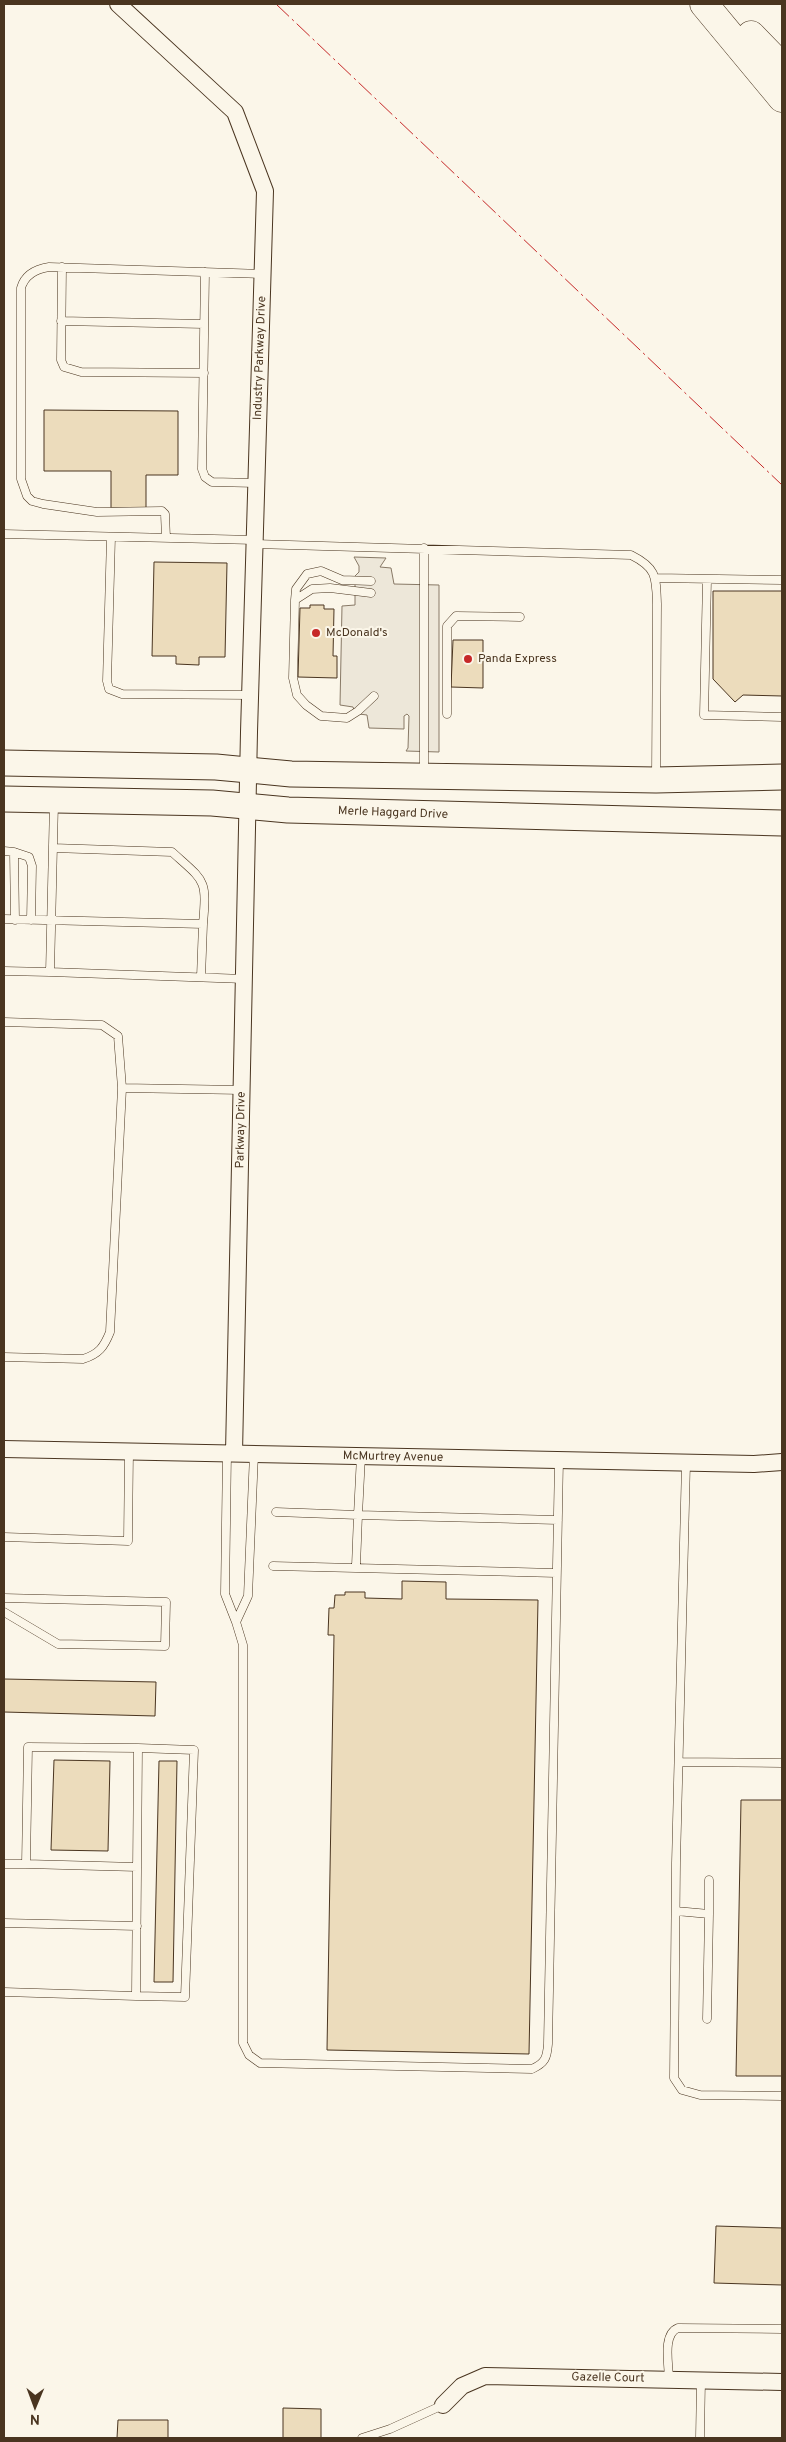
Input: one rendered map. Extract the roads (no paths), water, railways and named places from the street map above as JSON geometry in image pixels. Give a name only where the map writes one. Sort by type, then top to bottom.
[{"type":"highway","points":[[704,4],[782,98]]},
{"type":"highway","points":[[720,4],[782,67]]},
{"type":"main road","points":[[4,763],[249,769],[292,774],[656,780],[782,777]]},
{"type":"main road","name":"Merle Haggard Drive","points":[[4,799],[212,803],[288,810],[782,823]]},
{"type":"street","name":"Industry Parkway Drive","points":[[118,4],[235,112],[265,192],[248,807]]},
{"type":"street","name":"Parkway Drive","points":[[231,1453],[245,979],[248,807]]},
{"type":"street","name":"McMurtrey Avenue","points":[[4,1449],[129,1450],[686,1463],[754,1464],[782,1462]]},
{"type":"street","name":"Gazelle Court","points":[[443,2405],[462,2386],[485,2376],[782,2382]]},
{"type":"lane","points":[[166,538],[165,514],[162,511],[97,512],[64,508],[32,501],[23,487],[21,288],[23,281],[31,273],[41,268],[62,267],[262,274]]},
{"type":"lane","points":[[62,267],[61,360],[64,367],[72,371],[204,373]]},
{"type":"lane","points":[[205,272],[202,468],[205,477],[212,482],[256,483]]},
{"type":"lane","points":[[61,321],[204,324]]},
{"type":"lane","points":[[4,534],[631,555],[648,563],[656,578],[656,780]]},
{"type":"lane","points":[[111,537],[107,681],[109,689],[122,694],[250,695]]},
{"type":"lane","points":[[424,548],[424,776]]},
{"type":"lane","points":[[371,581],[342,580],[321,571],[307,574],[296,589],[293,678],[297,695],[306,705],[321,716],[347,718],[358,711],[374,696]]},
{"type":"lane","points":[[656,578],[782,580]]},
{"type":"lane","points":[[707,580],[704,715],[782,716]]},
{"type":"lane","points":[[295,600],[312,589],[330,588],[371,593]]},
{"type":"lane","points":[[447,714],[447,626],[456,616],[520,617]]},
{"type":"lane","points":[[50,972],[54,800]]},
{"type":"lane","points":[[53,848],[172,852],[203,882],[206,893],[201,977]]},
{"type":"lane","points":[[4,851],[28,857],[32,866],[31,920]]},
{"type":"lane","points":[[14,852],[14,920]]},
{"type":"lane","points":[[4,919],[203,924]]},
{"type":"lane","points":[[4,971],[245,979]]},
{"type":"lane","points":[[4,1022],[102,1025],[118,1036],[122,1088],[110,1332],[104,1347],[95,1355],[83,1359],[4,1357]]},
{"type":"lane","points":[[122,1088],[242,1090]]},
{"type":"lane","points":[[4,1537],[128,1540],[129,1450]]},
{"type":"lane","points":[[231,1453],[225,1594],[243,1645],[243,2043],[249,2055],[260,2063],[532,2069],[542,2064],[548,2057],[559,1460]]},
{"type":"lane","points":[[236,1622],[248,1596],[254,1454]]},
{"type":"lane","points":[[356,1566],[361,1456]]},
{"type":"lane","points":[[686,1463],[674,2078],[682,2090],[700,2095],[782,2096]]},
{"type":"lane","points":[[276,1512],[558,1520]]},
{"type":"lane","points":[[273,1566],[356,1566],[556,1573]]},
{"type":"lane","points":[[4,1598],[166,1602],[165,1646],[58,1644],[4,1612]]},
{"type":"lane","points":[[4,1992],[185,1997],[194,1750],[28,1747],[26,1864]]},
{"type":"lane","points":[[136,1996],[138,1748]]},
{"type":"lane","points":[[679,1762],[782,1763]]},
{"type":"lane","points":[[4,1864],[137,1867]]},
{"type":"lane","points":[[707,2019],[709,1880]]},
{"type":"lane","points":[[676,1912],[709,1914]]},
{"type":"lane","points":[[4,1923],[136,1926]]},
{"type":"lane","points":[[669,2380],[670,2335],[678,2328],[782,2330]]},
{"type":"lane","points":[[700,2438],[701,2380]]},
{"type":"lane","points":[[362,2438],[390,2429],[443,2405]]},
{"type":"place","name":"McDonald's","points":[[316,633]]},
{"type":"place","name":"Panda Express","points":[[468,659]]}]
